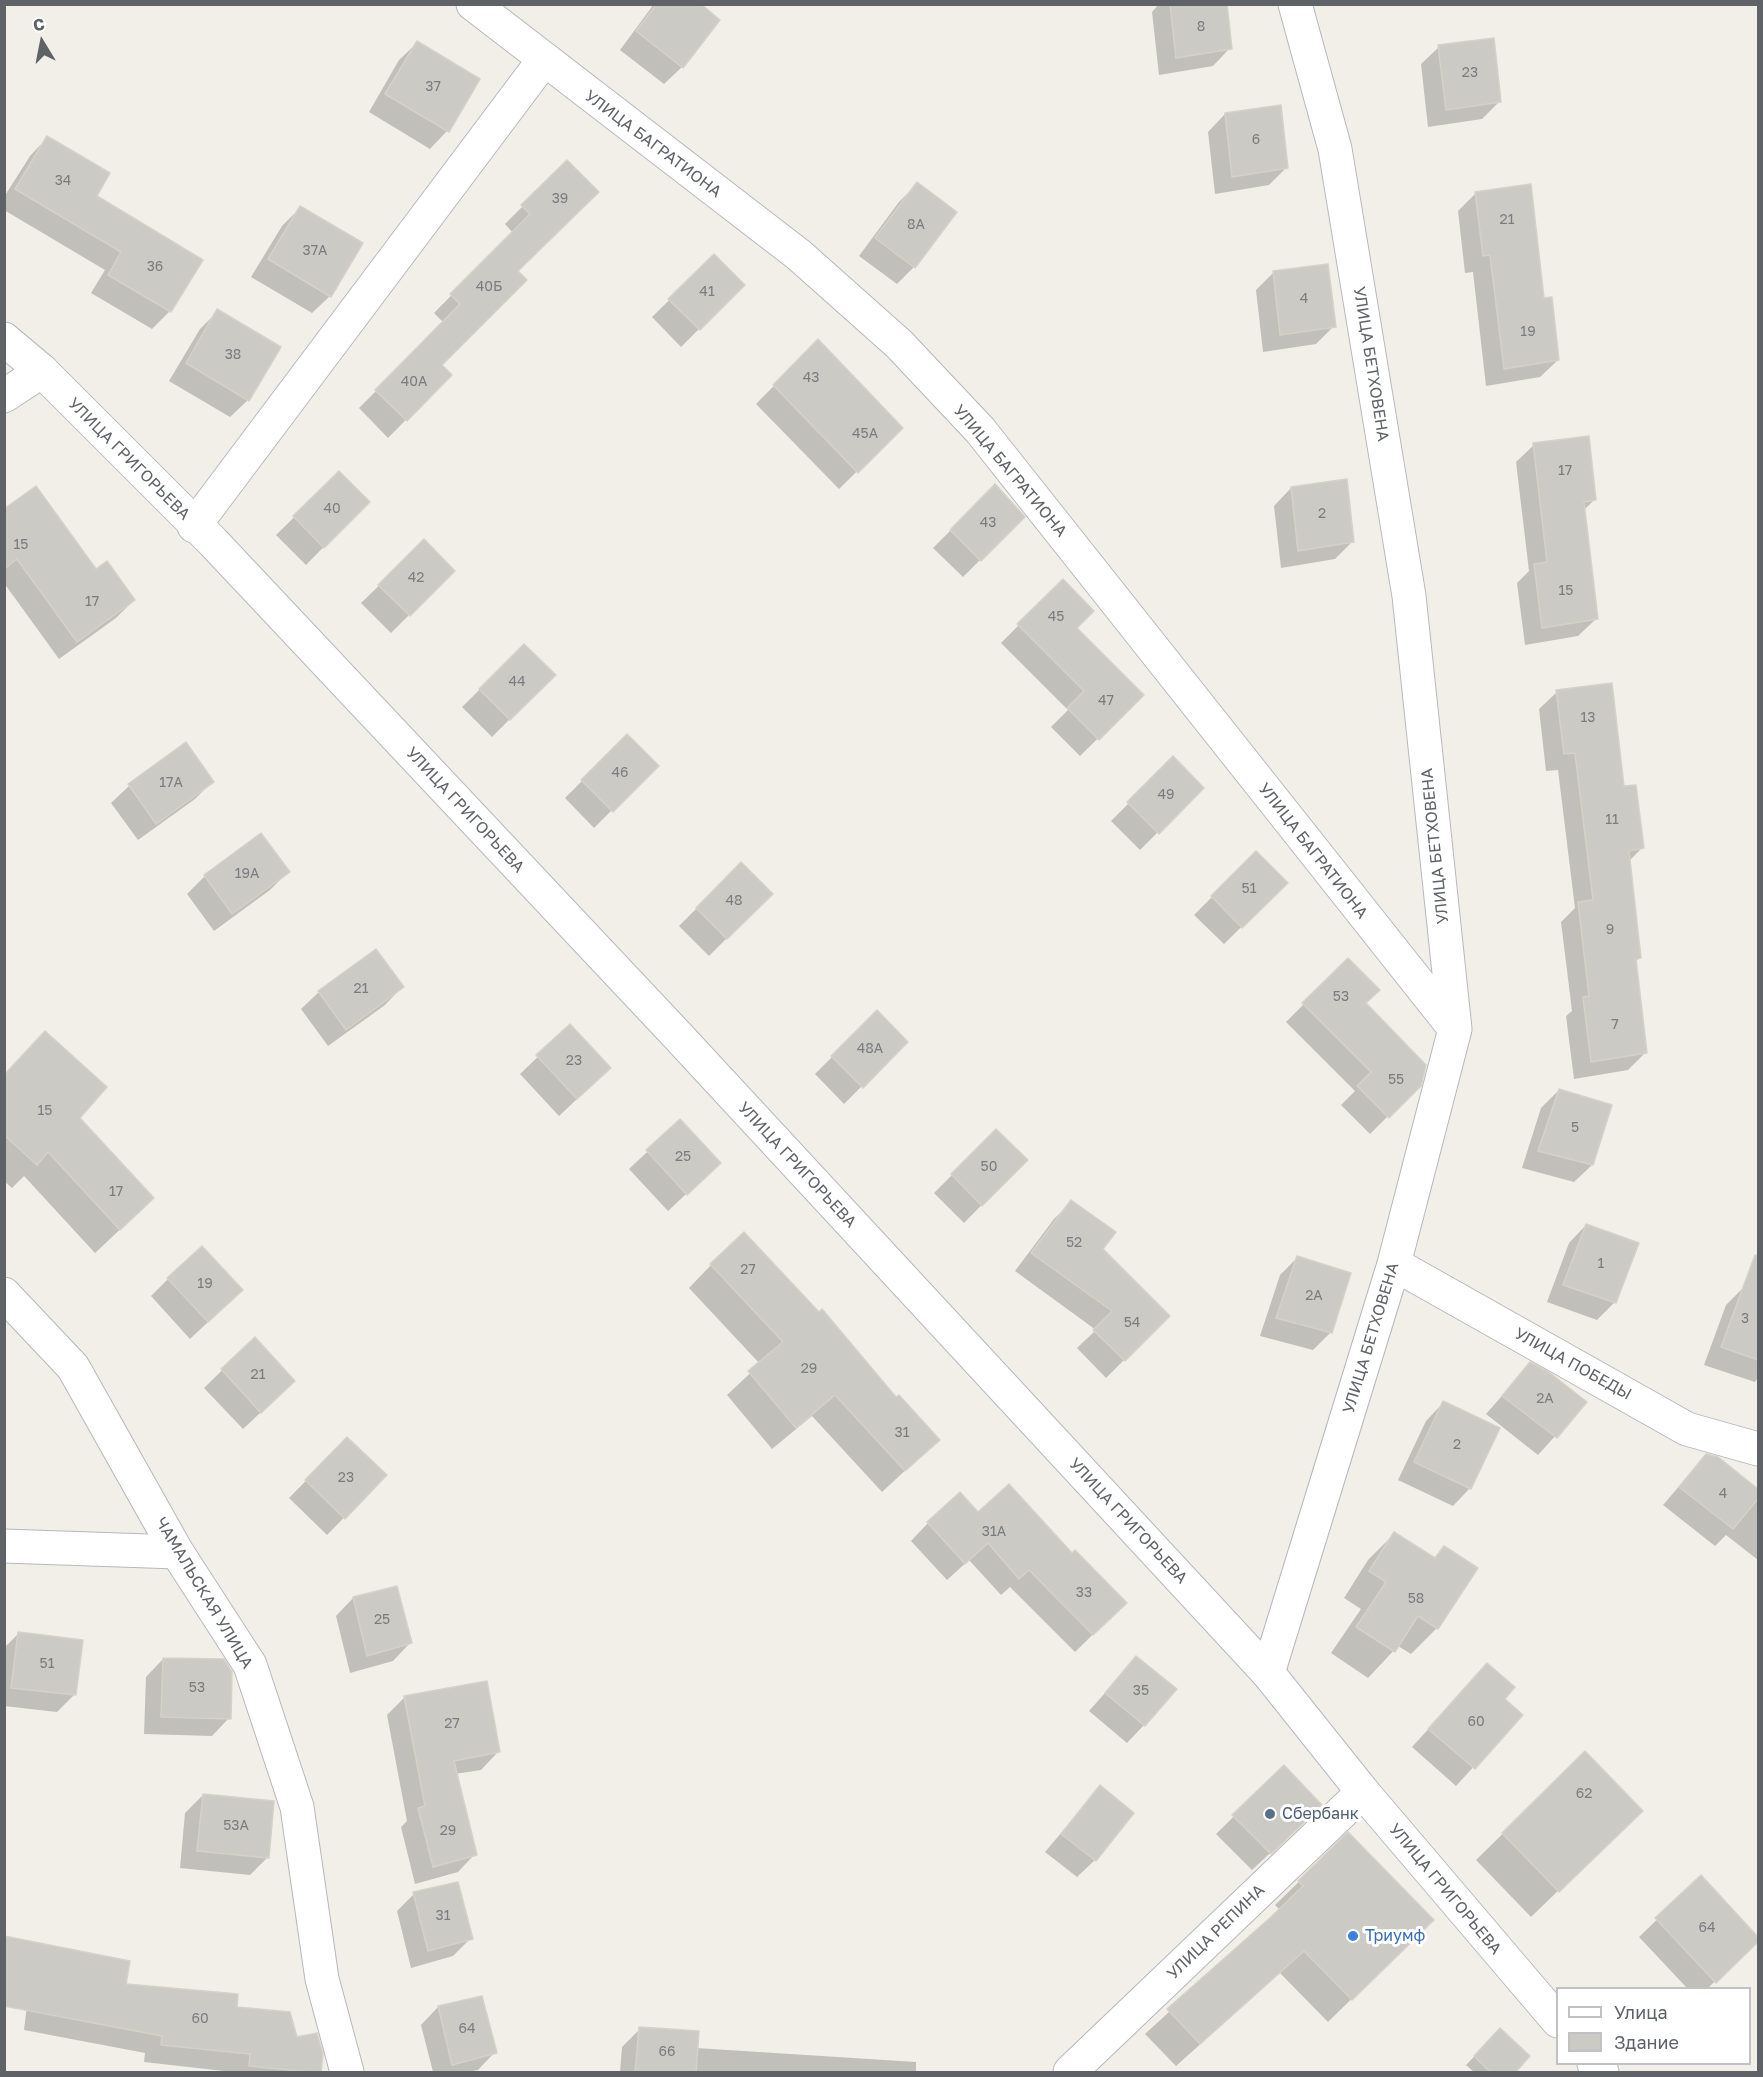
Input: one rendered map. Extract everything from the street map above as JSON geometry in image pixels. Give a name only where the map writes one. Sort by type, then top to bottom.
[{"type":"street","name":"УЛИЦА БАГРАТИОНА","points":[[472,4],[543,61],[799,255],[899,344],[980,430],[1455,1029]]},
{"type":"street","name":"УЛИЦА БЕТХОВЕНА","points":[[1268,1673],[1394,1263],[1455,1029],[1409,596],[1335,149],[1295,4]]},
{"type":"street","points":[[194,525],[543,61]]},
{"type":"street","name":"УЛИЦА ГРИГОРЬЕВА","points":[[4,339],[42,371],[194,525],[677,1035],[1268,1673],[1363,1792],[1556,2020]]},
{"type":"street","points":[[4,396],[42,371]]},
{"type":"street","name":"УЛИЦА ПОБЕДЫ","points":[[1394,1263],[1687,1429],[1758,1449]]},
{"type":"street","name":"ЧАМАЛЬСКАЯ УЛИЦА","points":[[4,1293],[73,1367],[177,1552],[250,1665],[297,1807],[322,1979],[347,2073]]},
{"type":"street","points":[[4,1546],[177,1552]]},
{"type":"street","name":"УЛИЦА РЕПИНА","points":[[1070,2073],[1363,1792]]},
{"type":"building","points":[[657,4],[701,4],[720,20],[683,68],[636,31]]},
{"type":"building","points":[[1170,4],[1227,4],[1232,49],[1176,58]]},
{"type":"building","points":[[1494,38],[1501,102],[1446,110],[1438,45]]},
{"type":"building","points":[[417,41],[480,79],[449,132],[385,94]]},
{"type":"building","points":[[1281,105],[1288,168],[1232,177],[1225,113]]},
{"type":"building","points":[[47,136],[110,173],[97,196],[203,260],[171,312],[108,275],[121,252],[15,189]]},
{"type":"building","points":[[567,160],[599,192],[518,271],[527,280],[442,365],[452,375],[407,421],[375,390],[460,304],[450,294],[530,214],[521,205]]},
{"type":"building","points":[[917,182],[957,212],[915,268],[875,238]]},
{"type":"building","points":[[1531,184],[1544,298],[1552,297],[1559,360],[1504,369],[1490,255],[1483,256],[1475,192]]},
{"type":"building","points":[[300,206],[363,243],[331,297],[268,259]]},
{"type":"building","points":[[714,254],[745,285],[700,330],[668,299]]},
{"type":"building","points":[[1328,264],[1336,327],[1280,335],[1273,271]]},
{"type":"building","points":[[217,309],[281,347],[249,401],[186,363]]},
{"type":"building","points":[[818,339],[903,428],[858,473],[773,385]]},
{"type":"building","points":[[1589,436],[1596,500],[1584,502],[1598,619],[1542,628],[1534,564],[1547,562],[1533,443]]},
{"type":"building","points":[[339,471],[370,502],[324,548],[293,516]]},
{"type":"building","points":[[1347,479],[1354,542],[1298,551],[1291,487]]},
{"type":"building","points":[[995,484],[1025,517],[981,561],[950,530]]},
{"type":"building","points":[[36,486],[96,569],[107,561],[135,600],[77,642],[17,559],[4,569],[4,509]]},
{"type":"building","points":[[424,539],[455,571],[410,616],[378,585]]},
{"type":"building","points":[[1063,579],[1094,611],[1077,628],[1144,695],[1099,740],[1067,708],[1084,691],[1017,624]]},
{"type":"building","points":[[524,644],[556,675],[510,720],[479,689]]},
{"type":"building","points":[[1612,683],[1624,786],[1636,785],[1644,848],[1629,851],[1641,958],[1636,959],[1647,1053],[1591,1062],[1583,997],[1589,996],[1578,902],[1593,900],[1575,753],[1564,754],[1556,690]]},
{"type":"building","points":[[627,734],[659,766],[613,812],[581,780]]},
{"type":"building","points":[[186,742],[214,782],[156,824],[128,784]]},
{"type":"building","points":[[1173,756],[1204,788],[1159,834],[1127,802]]},
{"type":"building","points":[[261,833],[290,872],[232,914],[204,875]]},
{"type":"building","points":[[1256,851],[1288,883],[1242,928],[1211,896]]},
{"type":"building","points":[[741,862],[773,894],[727,939],[696,908]]},
{"type":"building","points":[[376,949],[404,987],[346,1030],[318,991]]},
{"type":"building","points":[[1348,958],[1380,990],[1366,1003],[1426,1065],[1421,1086],[1389,1118],[1357,1086],[1371,1072],[1302,1003]]},
{"type":"building","points":[[877,1010],[908,1042],[863,1088],[831,1056]]},
{"type":"building","points":[[570,1024],[611,1068],[577,1099],[536,1055]]},
{"type":"building","points":[[45,1031],[107,1087],[80,1118],[154,1198],[120,1230],[48,1152],[37,1165],[4,1135],[4,1075]]},
{"type":"building","points":[[1559,1089],[1612,1105],[1593,1165],[1538,1151]]},
{"type":"building","points":[[680,1119],[721,1163],[687,1195],[646,1150]]},
{"type":"building","points":[[996,1129],[1028,1160],[982,1206],[951,1174]]},
{"type":"building","points":[[1071,1200],[1116,1232],[1103,1249],[1170,1316],[1125,1361],[1093,1330],[1112,1311],[1031,1253]]},
{"type":"building","points":[[1586,1224],[1639,1243],[1616,1303],[1563,1285]]},
{"type":"building","points":[[744,1232],[819,1312],[822,1309],[896,1397],[899,1395],[940,1440],[905,1471],[835,1395],[796,1428],[748,1371],[783,1342],[710,1264]]},
{"type":"building","points":[[202,1246],[243,1290],[208,1322],[167,1278]]},
{"type":"building","points":[[1755,1255],[1758,1256],[1758,1360],[1721,1347]]},
{"type":"building","points":[[1297,1256],[1351,1273],[1332,1333],[1276,1318]]},
{"type":"building","points":[[255,1337],[295,1381],[261,1413],[221,1369]]},
{"type":"building","points":[[1530,1362],[1550,1373],[1587,1402],[1557,1438],[1502,1396]]},
{"type":"building","points":[[1443,1401],[1500,1428],[1471,1489],[1414,1462]]},
{"type":"building","points":[[347,1437],[387,1475],[345,1519],[305,1480]]},
{"type":"building","points":[[1706,1454],[1718,1457],[1758,1489],[1758,1499],[1733,1529],[1679,1487]]},
{"type":"building","points":[[1009,1484],[1072,1553],[1075,1550],[1127,1603],[1093,1635],[1029,1570],[1019,1579],[988,1543],[965,1564],[927,1522],[960,1492],[978,1512]]},
{"type":"building","points":[[1394,1532],[1435,1558],[1444,1546],[1478,1568],[1438,1629],[1418,1616],[1395,1652],[1356,1627],[1386,1582],[1369,1571]]},
{"type":"building","points":[[397,1586],[412,1643],[367,1656],[353,1597]]},
{"type":"building","points":[[18,1632],[83,1640],[76,1695],[11,1688]]},
{"type":"building","points":[[1136,1656],[1177,1689],[1145,1726],[1105,1693]]},
{"type":"building","points":[[163,1658],[224,1659],[232,1672],[231,1719],[161,1717]]},
{"type":"building","points":[[1487,1663],[1515,1687],[1505,1699],[1523,1715],[1475,1769],[1428,1729]]},
{"type":"building","points":[[487,1681],[500,1752],[454,1761],[477,1855],[433,1867],[418,1808],[425,1806],[404,1696]]},
{"type":"building","points":[[1585,1751],[1643,1811],[1559,1892],[1502,1833]]},
{"type":"building","points":[[1284,1765],[1322,1805],[1271,1854],[1232,1815]]},
{"type":"building","points":[[1100,1785],[1134,1813],[1096,1861],[1061,1834]]},
{"type":"building","points":[[203,1794],[274,1801],[269,1858],[197,1851]]},
{"type":"building","points":[[1348,1832],[1434,1920],[1352,2000],[1304,1951],[1200,2044],[1167,2009],[1303,1886],[1298,1881]]},
{"type":"building","points":[[1701,1875],[1758,1937],[1758,1942],[1716,1983],[1655,1918]]},
{"type":"building","points":[[458,1882],[473,1939],[428,1951],[413,1892]]},
{"type":"building","points":[[4,1936],[130,1961],[126,1984],[238,1994],[237,2007],[290,2012],[297,2037],[317,2033],[323,2054],[321,2073],[249,2066],[250,2054],[161,2045],[162,2036],[4,2006]]},
{"type":"building","points":[[482,1996],[497,2053],[452,2065],[438,2006]]},
{"type":"building","points":[[639,2027],[699,2031],[696,2073],[635,2073]]},
{"type":"building","points":[[1500,2028],[1530,2056],[1515,2073],[1491,2073],[1474,2056]]},
{"type":"place","name":"Сбербанк","points":[[1270,1814]]},
{"type":"place","name":"Триумф","points":[[1353,1936]]}]
